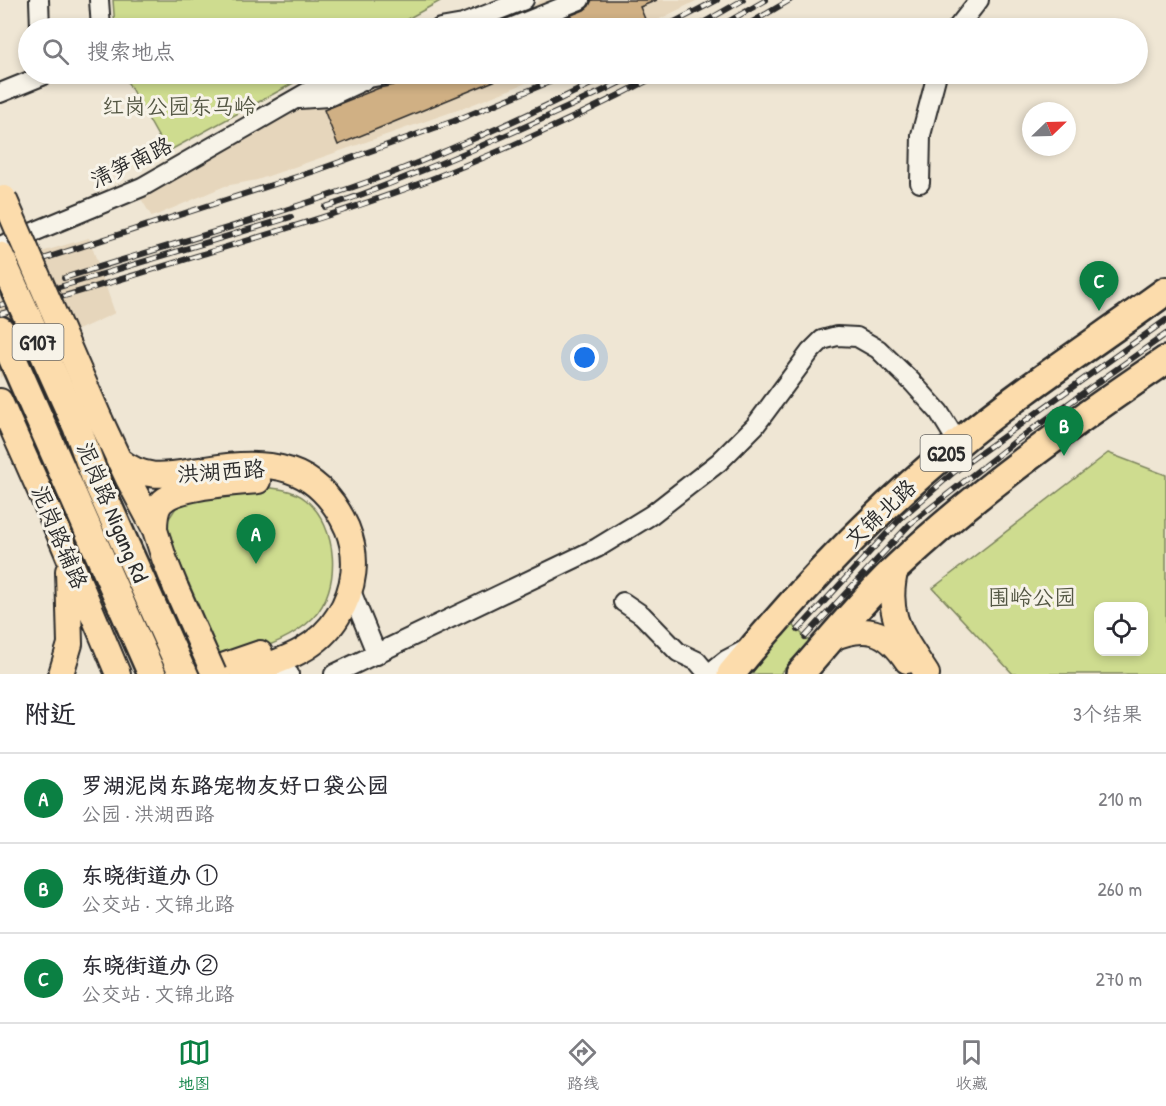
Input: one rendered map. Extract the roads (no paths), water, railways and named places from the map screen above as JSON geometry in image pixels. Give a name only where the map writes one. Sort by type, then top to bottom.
[{"type":"highway","name":"G107","points":[[0,256],[89,423]]},
{"type":"highway","name":"文锦北路","points":[[731,674],[754,645],[847,543],[914,480],[958,443],[1166,291]]},
{"type":"highway","name":"泥岗路 Nigang Rd","points":[[0,330],[152,674]]},
{"type":"highway","name":"G205","points":[[803,672],[830,639],[896,568],[998,480],[1166,360]]},
{"type":"highway","name":"泥岗路 Nigang Rd","points":[[89,423],[95,477],[183,674]]},
{"type":"main road","points":[[2,193],[107,467],[164,558]]},
{"type":"main road","name":"泥岗路辅路","points":[[0,401],[59,534],[81,618],[118,674]]},
{"type":"main road","points":[[89,423],[118,459],[155,530],[176,588],[214,674]]},
{"type":"main road","name":"洪湖西路","points":[[118,459],[129,468],[155,476],[212,468],[252,466],[285,468],[303,475],[318,486],[338,509],[348,531],[354,554],[353,580],[351,591],[333,625],[321,639],[307,648],[252,671]]},
{"type":"main road","name":"洪湖西路","points":[[155,530],[157,509],[162,501],[172,496],[195,489],[266,480],[283,481],[312,496],[333,532],[338,553],[338,577],[332,599],[321,617],[294,638],[274,648],[199,674]]},
{"type":"main road","points":[[896,568],[892,592],[893,612],[900,631],[927,674]]},
{"type":"main road","points":[[62,674],[70,644],[81,618]]},
{"type":"main road","points":[[830,639],[859,630],[875,632],[894,645],[915,674]]},
{"type":"street","points":[[39,0],[40,18]]},
{"type":"street","points":[[99,0],[100,18]]},
{"type":"street","points":[[454,18],[491,0]]},
{"type":"street","points":[[478,18],[524,0]]},
{"type":"street","points":[[535,18],[580,0]]},
{"type":"street","points":[[965,18],[979,0]]},
{"type":"street","points":[[0,93],[22,84]]},
{"type":"street","name":"清笋南路","points":[[0,246],[142,187],[321,84]]},
{"type":"street","points":[[295,99],[328,97],[356,84]]},
{"type":"street","points":[[920,183],[921,135],[934,84]]},
{"type":"street","points":[[334,674],[597,548],[651,515],[719,462],[755,426],[810,352],[822,340],[837,336],[857,337],[878,350],[939,412],[958,443]]},
{"type":"street","points":[[351,591],[377,655]]},
{"type":"street","points":[[623,602],[642,615],[678,652],[697,661],[708,674],[726,660],[754,645]]},
{"type":"street","points":[[252,671],[289,674]]},
{"type":"railway","points":[[682,18],[717,0]]},
{"type":"railway","points":[[712,18],[743,0]]},
{"type":"railway","points":[[734,18],[766,0]]},
{"type":"railway","points":[[759,18],[790,0]]},
{"type":"railway","points":[[0,273],[315,171],[454,121],[545,84]]},
{"type":"railway","points":[[64,278],[274,214],[397,171],[505,125],[591,84]]},
{"type":"railway","points":[[325,207],[369,192],[466,152],[616,84]]},
{"type":"railway","points":[[0,314],[133,276],[384,197],[536,135],[640,84]]},
{"type":"railway","points":[[0,305],[291,217]]},
{"type":"railway","points":[[798,630],[901,518],[954,472],[1166,320]]},
{"type":"railway","points":[[805,637],[910,524],[1013,443],[1166,334]]},
{"type":"place","name":"东晓街道办 ②","points":[[1099,311]]},
{"type":"place","name":"东晓街道办 ①","points":[[1064,456]]},
{"type":"place","name":"罗湖泥岗东路宠物友好口袋公园","points":[[256,564]]},
{"type":"park label","name":"红岗公园东马岭","points":[[179,106]]},
{"type":"park label","name":"围岭公园","points":[[1032,597]]}]
